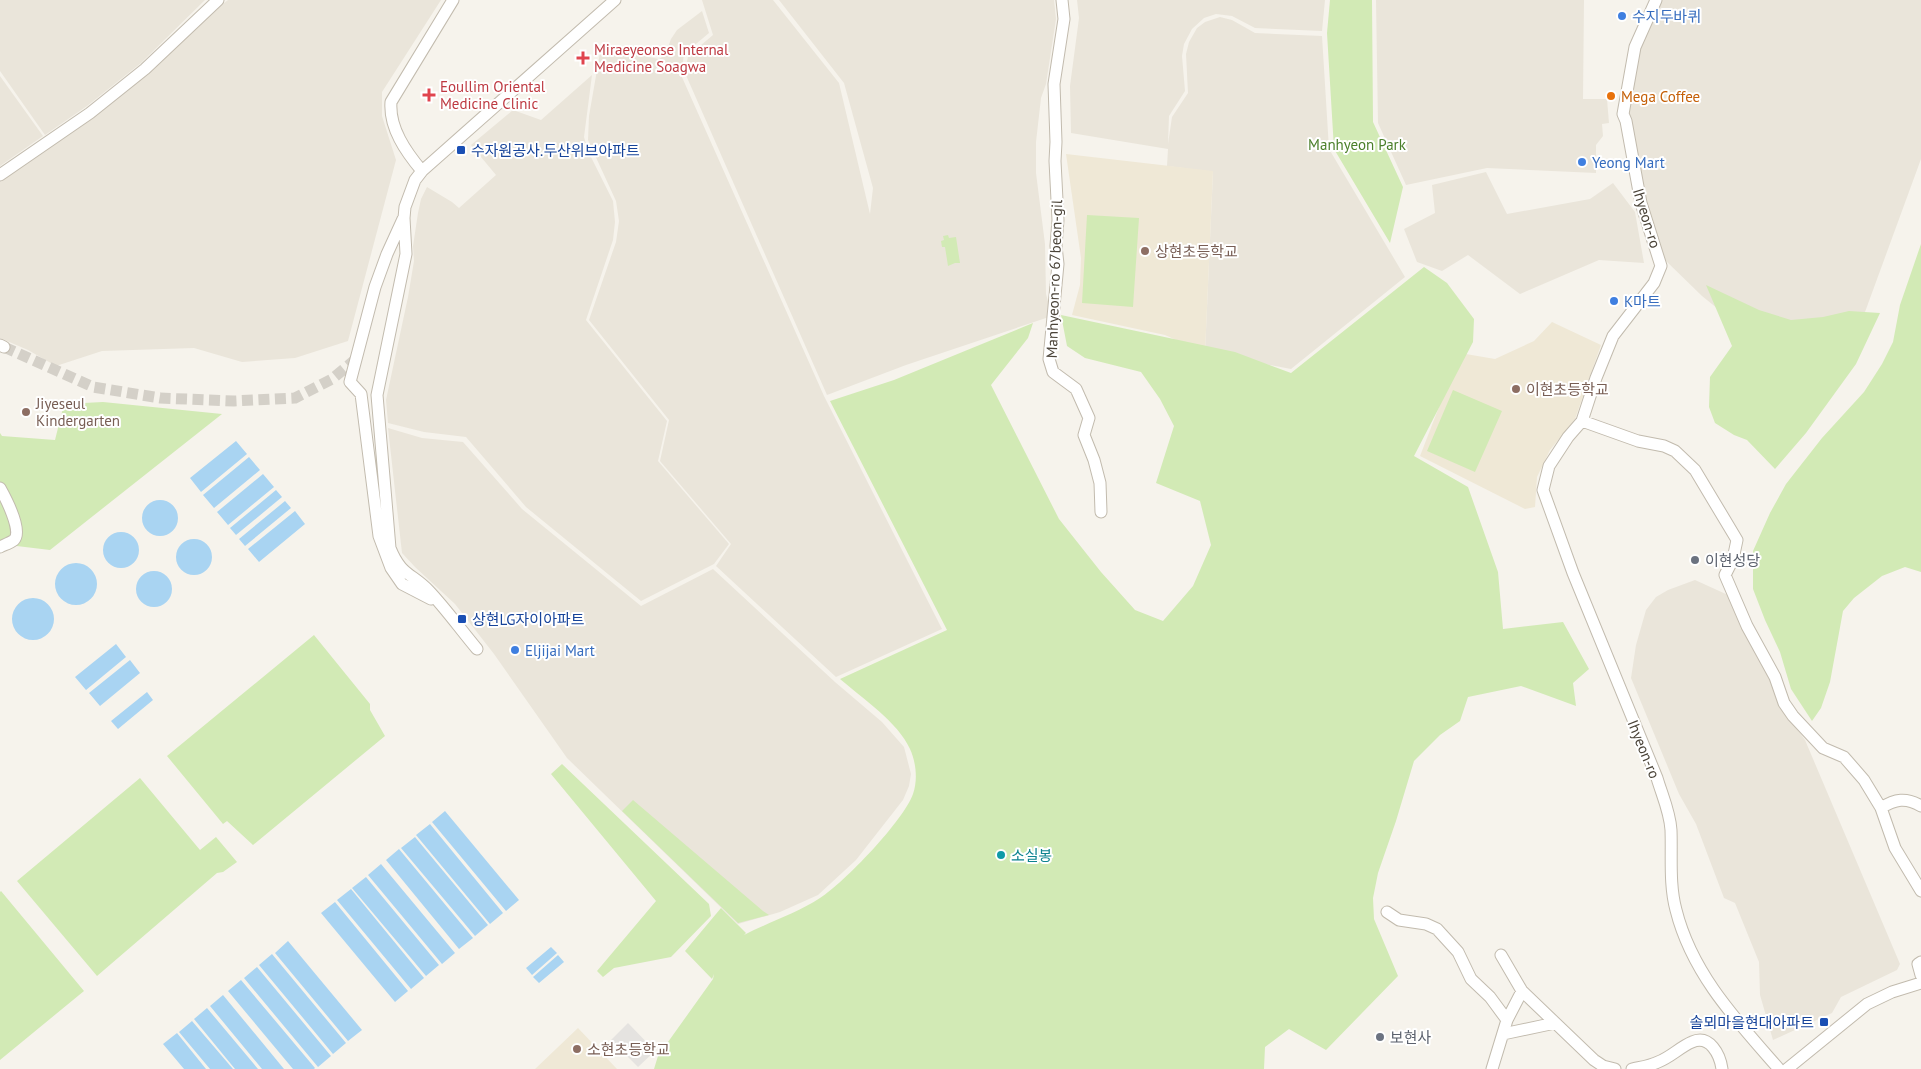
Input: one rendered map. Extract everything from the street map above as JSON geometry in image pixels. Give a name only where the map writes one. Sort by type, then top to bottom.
[{"type":"street","points":[[0,175],[90,113],[145,69],[218,0]]},
{"type":"street","points":[[422,171],[410,157],[394,127],[391,102],[453,0]]},
{"type":"street","points":[[438,602],[402,584],[391,568],[379,536],[361,394],[350,382],[375,287],[387,254],[404,218],[410,190],[422,171],[615,0]]},
{"type":"street","name":"Manhyeon-ro 67beon-gil","points":[[1062,0],[1064,19],[1054,84],[1058,220],[1056,246],[1058,264],[1049,359],[1053,372],[1076,389],[1089,418],[1084,434],[1100,482],[1102,512]]},
{"type":"street","name":"Ihyeon-ro","points":[[1656,0],[1635,47],[1623,114],[1626,121],[1641,203],[1661,266],[1654,283],[1613,336],[1596,378],[1582,422],[1568,437],[1548,466],[1543,490],[1573,574],[1657,778],[1665,803],[1671,829],[1674,898],[1685,937],[1696,962],[1714,991],[1736,1020],[1779,1069]]},
{"type":"street","points":[[404,218],[406,254],[377,395],[390,548],[394,560],[401,569],[422,585],[477,649]]},
{"type":"street","points":[[1582,422],[1638,441],[1664,446],[1685,459],[1695,470],[1737,540],[1733,559],[1726,575],[1747,626],[1775,677],[1784,703],[1793,716],[1823,748],[1844,757],[1852,765],[1873,793],[1881,808],[1895,848],[1921,891]]},
{"type":"street","points":[[0,488],[15,520],[16,534],[14,539],[0,548]]},
{"type":"street","points":[[1881,808],[1898,799],[1913,801],[1921,806]]},
{"type":"street","points":[[1387,912],[1399,920],[1426,924],[1437,929],[1458,952],[1471,979],[1494,1002],[1506,1020]]},
{"type":"street","points":[[1501,955],[1522,991],[1594,1060],[1603,1066],[1615,1069]]},
{"type":"street","points":[[1921,962],[1918,964],[1921,975]]},
{"type":"street","points":[[1787,1069],[1867,1004],[1892,992],[1921,983]]},
{"type":"street","points":[[1492,1069],[1506,1020],[1522,991]]},
{"type":"street","points":[[1503,1034],[1555,1023]]},
{"type":"street","points":[[1632,1069],[1658,1062],[1693,1041],[1702,1040],[1711,1044],[1716,1051],[1722,1069]]},
{"type":"shaded area","points":[[0,0],[205,0],[141,63],[87,106],[45,135],[0,71]]},
{"type":"shaded area","points":[[228,0],[441,0],[382,92],[382,116],[396,160],[348,341],[295,358],[242,362],[194,348],[102,351],[56,366],[28,350],[0,338],[0,180],[92,117],[152,71],[207,16]]},
{"type":"shaded area","points":[[702,0],[773,0],[839,83],[870,214],[873,188],[844,83],[779,0],[1054,0],[1056,19],[1046,84],[1041,98],[1036,142],[1036,173],[1045,244],[1046,294],[1052,316],[906,365],[827,395],[685,73],[688,56],[713,35]]},
{"type":"shaded area","points":[[1077,0],[1325,0],[1322,31],[1255,28],[1232,16],[1216,14],[1204,18],[1192,29],[1184,44],[1182,56],[1185,91],[1169,116],[1168,144],[1172,117],[1188,93],[1186,54],[1189,42],[1197,28],[1205,22],[1220,17],[1232,20],[1255,33],[1322,36],[1329,149],[1405,277],[1291,369],[1205,353],[1213,172],[1167,166],[1168,149],[1071,133],[1070,86],[1079,18]]},
{"type":"shaded area","points":[[1376,0],[1584,0],[1583,99],[1607,99],[1609,123],[1602,124],[1603,136],[1596,145],[1596,173],[1487,168],[1406,185],[1378,123]]},
{"type":"shaded area","points":[[1661,0],[1921,0],[1921,159],[1865,312],[1841,325],[1733,321],[1702,296],[1664,259],[1644,200],[1630,127],[1629,112],[1634,73],[1642,44]]},
{"type":"shaded area","points":[[702,11],[709,33],[684,54],[681,75],[824,396],[942,629],[836,677],[716,566],[731,544],[660,461],[669,420],[589,320],[616,242],[619,221],[616,201],[588,140],[589,116],[601,47],[659,59],[665,55],[671,39],[677,30]]},
{"type":"shaded area","points":[[592,75],[584,137],[588,151],[613,201],[615,222],[613,240],[586,320],[667,421],[658,461],[729,544],[714,564],[641,601],[526,507],[466,437],[424,432],[388,423],[386,400],[408,297],[414,261],[413,246],[418,213],[421,199],[427,187],[459,208],[496,175],[471,145],[513,110],[541,120]]},
{"type":"shaded area","points":[[0,76],[43,136],[0,166]]},
{"type":"shaded area","name":"상현초등학교","points":[[1066,154],[1213,171],[1205,353],[1165,335],[1072,315],[1080,285],[1081,258]]},
{"type":"shaded area","points":[[1486,172],[1507,214],[1590,199],[1613,183],[1635,212],[1644,263],[1599,260],[1520,294],[1468,255],[1442,271],[1417,262],[1404,229],[1435,213],[1432,185]]},
{"type":"shaded area","name":"이현초등학교","points":[[1552,322],[1601,345],[1575,419],[1550,450],[1537,477],[1535,507],[1525,509],[1420,456],[1460,353],[1495,359],[1534,341]]},
{"type":"shaded area","points":[[388,428],[422,438],[463,442],[522,509],[641,606],[713,569],[835,682],[882,722],[904,747],[911,774],[909,786],[903,800],[856,860],[818,895],[780,912],[738,924],[567,758],[494,654],[455,604],[402,553]]},
{"type":"shaded area","points":[[1695,580],[1728,595],[1742,629],[1769,677],[1779,705],[1805,740],[1900,964],[1897,970],[1841,997],[1832,1013],[1773,1040],[1760,995],[1759,962],[1735,903],[1724,898],[1696,824],[1679,794],[1631,678],[1636,645],[1646,610],[1656,597],[1668,590]]},
{"type":"shaded area","points":[[628,1023],[655,1051],[638,1067],[611,1040]]},
{"type":"shaded area","name":"소현초등학교","points":[[578,1028],[617,1069],[535,1069]]},
{"type":"green space","name":"Manhyeon Park","points":[[1330,0],[1372,0],[1373,122],[1403,187],[1390,243],[1334,149],[1327,33]]},
{"type":"green space","points":[[1087,215],[1139,218],[1133,307],[1082,303]]},
{"type":"green space","points":[[948,235],[949,238],[956,237],[960,263],[948,266],[945,247],[942,247],[941,241],[944,240],[943,236]]},
{"type":"green space","points":[[1921,244],[1921,572],[1905,567],[1882,576],[1854,598],[1843,611],[1830,682],[1821,708],[1812,721],[1791,689],[1780,652],[1753,589],[1753,551],[1770,513],[1786,484],[1822,438],[1864,392],[1882,364],[1893,342],[1900,305]]},
{"type":"green space","points":[[1424,267],[1447,283],[1474,319],[1473,342],[1414,456],[1468,487],[1498,572],[1503,629],[1563,622],[1589,669],[1573,683],[1576,706],[1521,686],[1468,697],[1460,721],[1440,735],[1414,761],[1378,873],[1373,898],[1374,919],[1398,976],[1326,1050],[1289,1029],[1265,1047],[1264,1069],[654,1069],[658,1056],[713,979],[714,974],[712,979],[685,951],[721,908],[746,933],[744,935],[820,898],[858,865],[886,834],[898,819],[915,789],[915,765],[910,749],[904,739],[879,711],[840,679],[947,630],[830,401],[894,380],[1033,323],[1028,338],[991,385],[1059,519],[1101,572],[1135,610],[1163,621],[1193,586],[1211,545],[1200,501],[1156,483],[1174,426],[1160,399],[1141,372],[1085,358],[1067,346],[1061,315],[1235,352],[1291,373]]},
{"type":"green space","points":[[1706,285],[1759,310],[1791,320],[1823,317],[1849,311],[1880,313],[1856,364],[1806,433],[1775,469],[1747,440],[1734,435],[1715,423],[1709,407],[1710,377],[1732,346]]},
{"type":"green space","points":[[1453,390],[1502,411],[1475,472],[1427,451]]},
{"type":"green space","points":[[103,402],[222,414],[50,550],[0,544],[0,433],[2,436],[55,440],[64,404]]},
{"type":"green space","points":[[314,635],[370,704],[370,710],[385,736],[253,845],[227,821],[223,824],[167,756]]},
{"type":"green space","points":[[562,764],[709,904],[711,916],[671,957],[614,968],[603,977],[597,971],[656,901],[551,774]]},
{"type":"green space","points":[[140,778],[200,850],[216,837],[237,862],[223,872],[217,873],[97,976],[17,881]]},
{"type":"green space","points":[[633,800],[769,915],[738,923],[622,811]]},
{"type":"green space","points":[[0,892],[84,991],[0,1060]]},
{"type":"water","points":[[236,441],[247,454],[201,492],[190,478]]},
{"type":"water","points":[[249,457],[260,470],[214,508],[203,495]]},
{"type":"water","points":[[263,474],[274,487],[228,525],[217,512]]},
{"type":"water","points":[[276,490],[282,497],[236,535],[230,528]]},
{"type":"water","points":[[160,500],[173,505],[178,518],[173,531],[160,536],[147,531],[142,518],[147,505]]},
{"type":"water","points":[[285,501],[291,508],[245,546],[239,539]]},
{"type":"water","points":[[295,511],[305,524],[259,562],[248,549]]},
{"type":"water","points":[[121,532],[134,537],[139,550],[134,563],[121,568],[108,563],[103,550],[108,537]]},
{"type":"water","points":[[194,539],[207,544],[212,557],[207,570],[194,575],[181,570],[176,557],[181,544]]},
{"type":"water","points":[[76,563],[84,565],[93,573],[97,584],[95,592],[87,601],[76,605],[68,603],[59,595],[55,584],[57,576],[65,567]]},
{"type":"water","points":[[154,571],[167,576],[172,589],[167,602],[154,607],[141,602],[136,589],[141,576]]},
{"type":"water","points":[[33,598],[41,600],[50,608],[54,619],[52,627],[44,636],[33,640],[25,638],[16,630],[12,619],[14,611],[22,602]]},
{"type":"water","points":[[116,644],[126,657],[86,690],[75,677]]},
{"type":"water","points":[[130,660],[140,673],[100,706],[89,693]]},
{"type":"water","points":[[147,692],[153,700],[118,729],[111,721]]},
{"type":"water","points":[[445,811],[519,900],[506,911],[432,822]]},
{"type":"water","points":[[430,824],[503,913],[490,924],[416,835]]},
{"type":"water","points":[[415,837],[488,925],[475,936],[401,848]]},
{"type":"water","points":[[399,849],[473,938],[459,949],[386,860]]},
{"type":"water","points":[[381,864],[455,953],[442,964],[368,875]]},
{"type":"water","points":[[366,877],[439,965],[426,976],[352,888]]},
{"type":"water","points":[[351,889],[424,978],[411,989],[337,900]]},
{"type":"water","points":[[335,902],[408,991],[395,1002],[321,913]]},
{"type":"water","points":[[288,941],[362,1030],[348,1041],[275,953]]},
{"type":"water","points":[[551,947],[557,953],[532,975],[526,968]]},
{"type":"water","points":[[272,954],[346,1043],[333,1054],[259,965]]},
{"type":"water","points":[[558,955],[564,962],[539,983],[533,977]]},
{"type":"water","points":[[257,967],[331,1056],[318,1067],[244,978]]},
{"type":"water","points":[[241,980],[314,1069],[293,1069],[228,991]]},
{"type":"water","points":[[223,995],[284,1069],[262,1069],[210,1006]]},
{"type":"water","points":[[207,1008],[258,1069],[235,1069],[194,1019]]},
{"type":"water","points":[[192,1021],[233,1069],[210,1069],[179,1032]]},
{"type":"water","points":[[177,1033],[206,1069],[184,1069],[163,1044]]},
{"type":"tunnel","points":[[4,347],[93,387],[160,398],[234,401],[295,398],[332,379],[356,359]]},
{"type":"place","name":"수지두바퀴","points":[[1622,16]]},
{"type":"place","name":"Miraeyeonse Internal Medicine Soagwa","points":[[583,58]]},
{"type":"place","name":"Eoullim Oriental Medicine Clinic","points":[[429,95]]},
{"type":"place","name":"Mega Coffee","points":[[1611,96]]},
{"type":"place","name":"수자원공사.두산위브아파트","points":[[461,150]]},
{"type":"place","name":"Yeong Mart","points":[[1582,162]]},
{"type":"place","name":"상현초등학교","points":[[1145,251]]},
{"type":"place","name":"K마트","points":[[1614,301]]},
{"type":"place","name":"이현초등학교","points":[[1516,389]]},
{"type":"place","name":"Jiyeseul Kindergarten","points":[[26,412]]},
{"type":"place","name":"이현성당","points":[[1695,560]]},
{"type":"place","name":"상현LG자이아파트","points":[[462,619]]},
{"type":"place","name":"Eljijai Mart","points":[[515,650]]},
{"type":"place","name":"소실봉","points":[[1001,855]]},
{"type":"place","name":"솔뫼마을현대아파트","points":[[1824,1022]]},
{"type":"place","name":"보현사","points":[[1380,1037]]},
{"type":"place","name":"소현초등학교","points":[[577,1049]]}]
